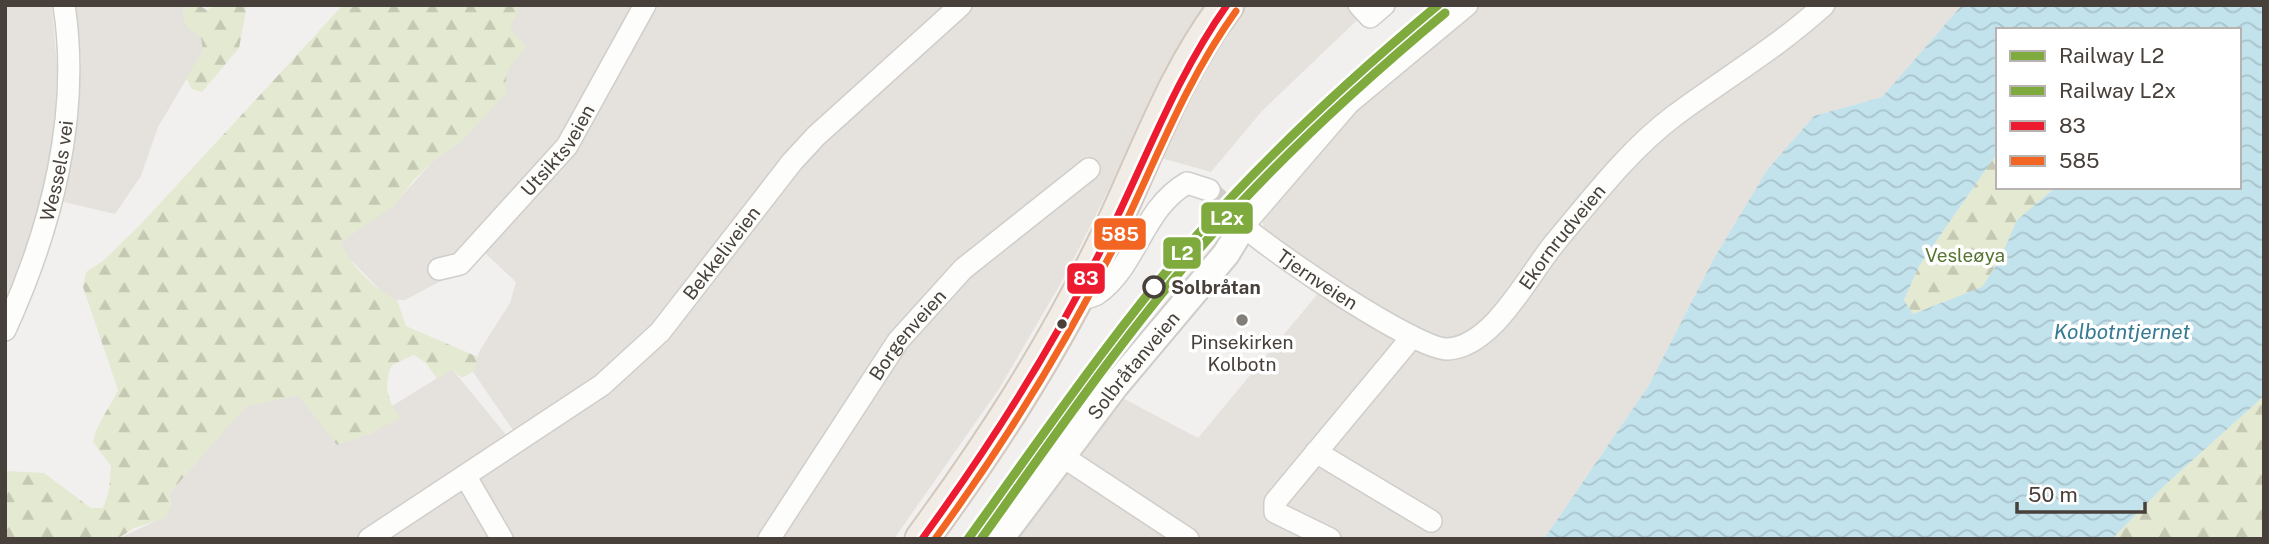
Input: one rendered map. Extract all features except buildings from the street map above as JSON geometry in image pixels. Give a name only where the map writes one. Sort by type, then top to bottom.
[{"type":"main road","points":[[922,539],[1012,411],[1076,301],[1194,56],[1227,5]]},
{"type":"street","name":"Wessels vei","points":[[5,330],[22,292],[54,192],[69,82],[68,33],[64,5]]},
{"type":"street","name":"Utsiktsveien","points":[[439,269],[460,264],[567,146],[645,5]]},
{"type":"street","name":"Bekkeliveien","points":[[369,539],[602,385],[637,356],[677,312],[792,162],[842,110],[961,5]]},
{"type":"street","points":[[1359,5],[1370,17],[1384,5]]},
{"type":"street","name":"Solbråtanveien","points":[[1000,539],[1115,386],[1218,264],[1237,218],[1349,103],[1467,5]]},
{"type":"street","name":"Ekornrudveien","points":[[1412,337],[1447,349],[1476,339],[1493,325],[1556,241],[1633,151],[1673,117],[1794,32],[1824,5]]},
{"type":"street","name":"Borgenveien","points":[[769,539],[905,332],[963,269],[1089,169]]},
{"type":"street","points":[[1076,301],[1096,294],[1123,265],[1169,194],[1187,183],[1209,190]]},
{"type":"street","name":"Tjernveien","points":[[1237,218],[1318,279],[1412,337]]},
{"type":"street","points":[[1330,539],[1275,512],[1275,502],[1412,337]]},
{"type":"street","points":[[1316,452],[1431,522]]},
{"type":"street","points":[[1062,456],[1188,539]]},
{"type":"street","points":[[466,477],[502,539]]},
{"type":"shaded area","points":[[5,5],[52,5],[57,68],[54,138],[46,186],[5,314]]},
{"type":"shaded area","points":[[75,5],[183,5],[185,25],[201,38],[203,51],[158,127],[141,176],[115,214],[60,201],[81,61]]},
{"type":"shaded area","points":[[521,5],[1373,5],[1262,111],[1211,172],[1129,149],[1065,276],[999,389],[894,539],[385,539],[526,449],[473,372],[480,350],[510,303],[516,282],[485,253],[454,274],[405,300],[397,300],[385,295],[343,252],[342,241],[392,207],[434,160],[463,140],[504,84],[509,66],[526,47],[509,28]]},
{"type":"shaded area","points":[[1476,5],[1962,5],[1882,97],[1814,116],[1767,170],[1713,260],[1649,385],[1544,539],[1011,539],[1117,395],[1198,438],[1330,279],[1266,234],[1261,216],[1367,97]]},
{"type":"shaded area","points":[[452,369],[508,437],[353,539],[117,539],[156,521],[171,505],[169,494],[245,406],[298,395],[358,437],[372,433],[399,417],[392,406]]},
{"type":"green space","points":[[183,5],[198,5],[207,10],[216,5],[247,5],[239,48],[202,92],[192,89],[186,78],[203,51],[201,38],[185,25]]},
{"type":"green space","points":[[343,5],[521,5],[510,28],[526,47],[513,62],[508,73],[507,92],[463,140],[434,160],[414,180],[393,207],[342,241],[356,267],[381,291],[397,300],[406,326],[478,357],[474,371],[462,378],[452,369],[437,379],[426,363],[414,355],[392,365],[388,392],[400,418],[372,433],[337,445],[298,395],[245,407],[169,494],[171,505],[166,518],[134,528],[117,539],[5,539],[5,471],[44,473],[91,508],[103,508],[109,491],[111,466],[93,442],[100,422],[118,390],[83,287],[86,272],[103,261],[140,225]]},
{"type":"green space","name":"Vesleøya","points":[[1996,155],[1996,189],[2054,189],[2017,220],[1999,261],[1982,287],[1913,314],[1904,300],[1919,266]]},
{"type":"green space","points":[[2264,396],[2264,539],[2112,539],[2165,485]]},
{"type":"water","name":"Kolbotntjernet","points":[[1962,5],[2264,5],[2264,396],[2165,485],[2112,539],[1544,539],[1649,385],[1713,260],[1767,170],[1814,116],[1882,97]]},
{"type":"tunnel","points":[[1209,190],[1230,210]]},
{"type":"rail line","name":"L2","points":[[968,539],[1109,345],[1199,233],[1255,172],[1314,114],[1438,5]]},
{"type":"rail line","name":"L2x","points":[[981,539],[1119,348],[1208,239],[1322,122],[1445,13]]},
{"type":"transit line","name":"83","points":[[922,539],[995,434],[1040,362],[1116,219],[1174,94],[1227,5]]},
{"type":"transit line","name":"585","points":[[935,539],[1007,435],[1072,327],[1111,253],[1199,69],[1236,11]]},
{"type":"place","name":"Solbråtan","points":[[1154,287]]},
{"type":"place","name":"Pinsekirken Kolbotn","points":[[1242,320]]}]
